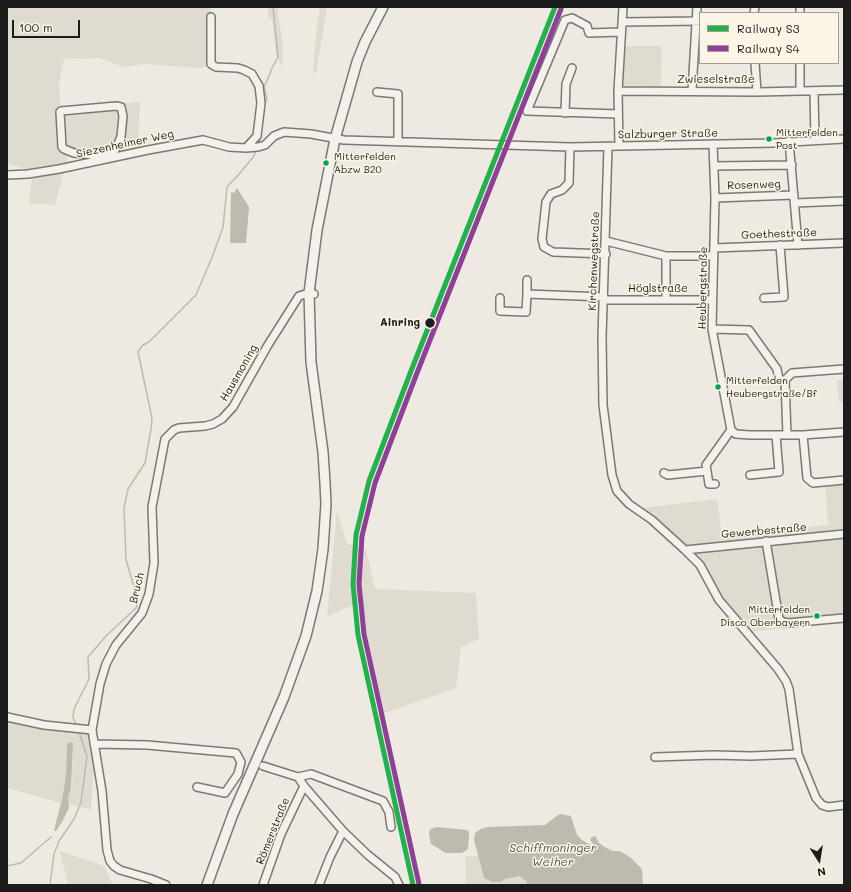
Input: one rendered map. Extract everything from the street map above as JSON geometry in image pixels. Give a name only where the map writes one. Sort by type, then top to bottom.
[{"type":"main road","points":[[207,885],[233,814],[284,697],[302,648],[306,636],[320,569],[326,504],[323,452],[311,362],[311,294],[317,230],[335,139],[357,62],[365,42],[383,7]]},
{"type":"main road","points":[[252,771],[263,766],[259,755]]},
{"type":"street","points":[[619,146],[618,91],[623,7]]},
{"type":"street","points":[[692,91],[698,21],[697,7]]},
{"type":"street","points":[[212,17],[211,64],[216,67],[238,68],[244,70],[252,74],[259,86],[261,103],[257,136],[252,148]]},
{"type":"street","points":[[618,114],[527,111],[565,20],[572,18],[587,26],[589,33],[621,32]]},
{"type":"street","points":[[622,22],[698,21]]},
{"type":"street","points":[[755,64],[757,92]]},
{"type":"street","points":[[800,64],[800,91]]},
{"type":"street","points":[[565,113],[566,84],[572,68]]},
{"type":"street","name":"Zwieselstraße","points":[[618,91],[757,92],[844,90]]},
{"type":"street","points":[[814,91],[815,140]]},
{"type":"street","points":[[252,148],[265,144],[274,136],[284,132],[311,134],[344,140],[398,142],[398,94],[377,92]]},
{"type":"street","points":[[116,106],[121,107],[123,116],[122,129],[117,148],[112,153],[102,156],[74,153],[65,150],[62,147],[60,112],[63,110],[116,106]]},
{"type":"street","name":"Salzburger Straße","points":[[398,142],[608,147],[844,139]]},
{"type":"street","name":"Siezenheimer Weg","points":[[7,175],[28,174],[59,169],[203,140],[229,147],[252,148]]},
{"type":"street","points":[[789,142],[798,245]]},
{"type":"street","name":"Heubergstraße","points":[[713,144],[715,198],[712,329],[731,430]]},
{"type":"street","points":[[570,147],[569,183],[562,190],[551,194],[546,202],[542,239],[544,247],[553,252],[606,254]]},
{"type":"street","name":"Kirchenwegstraße","points":[[608,147],[602,375],[606,432],[612,475],[617,491],[626,501],[652,520],[685,550],[704,570],[719,600],[778,669],[786,681],[790,696],[798,754],[816,798],[819,802],[828,807],[844,805]]},
{"type":"street","points":[[117,148],[122,156]]},
{"type":"street","name":"Rosenweg","points":[[714,166],[792,165]]},
{"type":"street","name":"Rosenweg","points":[[715,198],[794,195]]},
{"type":"street","points":[[795,203],[844,201]]},
{"type":"street","points":[[606,241],[666,256],[714,256]]},
{"type":"street","name":"Goethestraße","points":[[714,248],[844,243]]},
{"type":"street","points":[[764,298],[784,297],[780,245]]},
{"type":"street","points":[[666,256],[666,300]]},
{"type":"street","points":[[500,298],[500,311],[526,312],[527,280]]},
{"type":"street","name":"Hausmoning","points":[[165,439],[174,430],[179,428],[205,426],[222,419],[233,407],[268,345],[299,296],[311,294]]},
{"type":"street","name":"Höglstraße","points":[[527,294],[604,299],[712,300]]},
{"type":"street","points":[[712,329],[749,330],[777,369],[779,380],[786,380]]},
{"type":"street","points":[[786,435],[786,380],[792,373],[844,369]]},
{"type":"street","points":[[715,484],[709,484],[706,465],[731,430],[736,434],[750,435],[803,435],[844,432]]},
{"type":"street","points":[[750,475],[780,472],[776,435]]},
{"type":"street","points":[[803,435],[807,478],[813,483],[844,480]]},
{"type":"street","name":"Bruch","points":[[165,439],[152,507],[154,563],[149,594],[142,613],[116,645],[106,664],[100,684],[92,730],[102,791],[107,850],[110,861],[120,870],[166,885]]},
{"type":"street","points":[[664,473],[668,475],[707,471]]},
{"type":"street","name":"Gewerbestraße","points":[[685,550],[844,534]]},
{"type":"street","points":[[766,541],[779,619],[788,623],[844,618]]},
{"type":"street","points":[[7,717],[44,725],[92,730]]},
{"type":"street","points":[[94,744],[147,745],[236,753],[241,762],[238,774],[225,793],[197,787]]},
{"type":"street","points":[[655,757],[798,754]]},
{"type":"street","points":[[263,766],[298,777],[311,774],[383,801],[389,812],[391,827]]},
{"type":"street","points":[[298,777],[343,831],[368,856],[395,877],[399,885]]},
{"type":"street","name":"Römerstraße","points":[[263,885],[281,834],[304,786]]},
{"type":"street","points":[[319,885],[343,831]]},
{"type":"shaded area","points":[[7,7],[210,7],[211,64],[202,68],[144,64],[123,67],[101,58],[66,59],[63,62],[59,85],[61,109],[140,102],[138,151],[106,157],[69,152],[55,205],[29,203],[33,172],[7,163]]},
{"type":"shaded area","points":[[267,7],[279,7],[278,14],[283,45],[282,67],[276,54],[272,19],[269,19]]},
{"type":"shaded area","points":[[320,7],[327,7],[316,73],[313,73],[316,32]]},
{"type":"shaded area","points":[[624,46],[662,46],[661,86],[622,85]]},
{"type":"shaded area","points":[[837,380],[844,380],[844,402],[839,402]]},
{"type":"shaded area","points":[[844,484],[844,622],[749,632],[724,603],[708,572],[698,557],[689,547],[641,508],[717,499],[722,536],[828,525],[825,486]]},
{"type":"shaded area","points":[[337,511],[347,544],[366,549],[375,589],[476,593],[479,639],[461,647],[456,688],[382,714],[361,601],[327,617]]},
{"type":"shaded area","points":[[7,719],[89,733],[94,764],[91,810],[68,804],[68,797],[72,789],[73,744],[70,742],[67,744],[66,774],[61,803],[7,788]]},
{"type":"shaded area","points":[[60,851],[104,866],[113,885],[68,885]]},
{"type":"shaded area","points":[[465,856],[478,856],[484,878],[492,882],[501,882],[504,879],[520,876],[527,882],[527,885],[465,885]]},
{"type":"water","points":[[237,188],[249,207],[246,243],[230,243],[231,192],[234,193]]},
{"type":"water","points":[[70,742],[73,743],[71,789],[68,797],[69,808],[62,822],[56,831],[54,831],[62,800],[66,774],[67,744]]},
{"type":"water","name":"Schiffmoninger Weiher","points":[[561,814],[571,816],[577,835],[582,840],[593,846],[594,845],[590,840],[594,836],[599,843],[608,849],[620,851],[631,858],[642,869],[643,885],[527,885],[527,882],[520,876],[505,879],[501,882],[492,882],[484,878],[474,840],[475,833],[488,827],[545,825]]},
{"type":"water","points":[[437,827],[467,830],[469,832],[468,849],[462,853],[446,853],[431,844],[429,834],[430,829]]},
{"type":"waterway","points":[[264,105],[267,99],[264,87],[278,57],[273,7]]},
{"type":"waterway","points":[[258,145],[260,137]]},
{"type":"waterway","points":[[77,726],[73,718],[74,709],[89,679],[88,657],[106,636],[136,608],[138,600],[126,560],[124,508],[128,489],[145,463],[152,418],[138,352],[142,346],[150,341],[196,295],[223,227],[227,187],[254,156],[256,150]]},
{"type":"waterway","points":[[50,885],[54,854],[59,841],[74,819],[81,802],[87,756],[79,732]]},
{"type":"waterway","points":[[7,866],[21,863],[51,837]]},
{"type":"rail line","name":"S3","points":[[413,885],[358,635],[353,584],[356,535],[369,481],[555,7]]},
{"type":"rail line","name":"S4","points":[[419,884],[364,634],[359,584],[362,536],[375,483],[561,9]]},
{"type":"place","name":"Mitterfelden Post","points":[[769,139]]},
{"type":"place","name":"Mitterfelden Abzw B20","points":[[326,163]]},
{"type":"place","name":"Ainring","points":[[430,323]]},
{"type":"place","name":"Mitterfelden Heubergstraße/Bf","points":[[718,387]]},
{"type":"place","name":"Mitterfelden Disco Oberbayern","points":[[817,616]]}]
